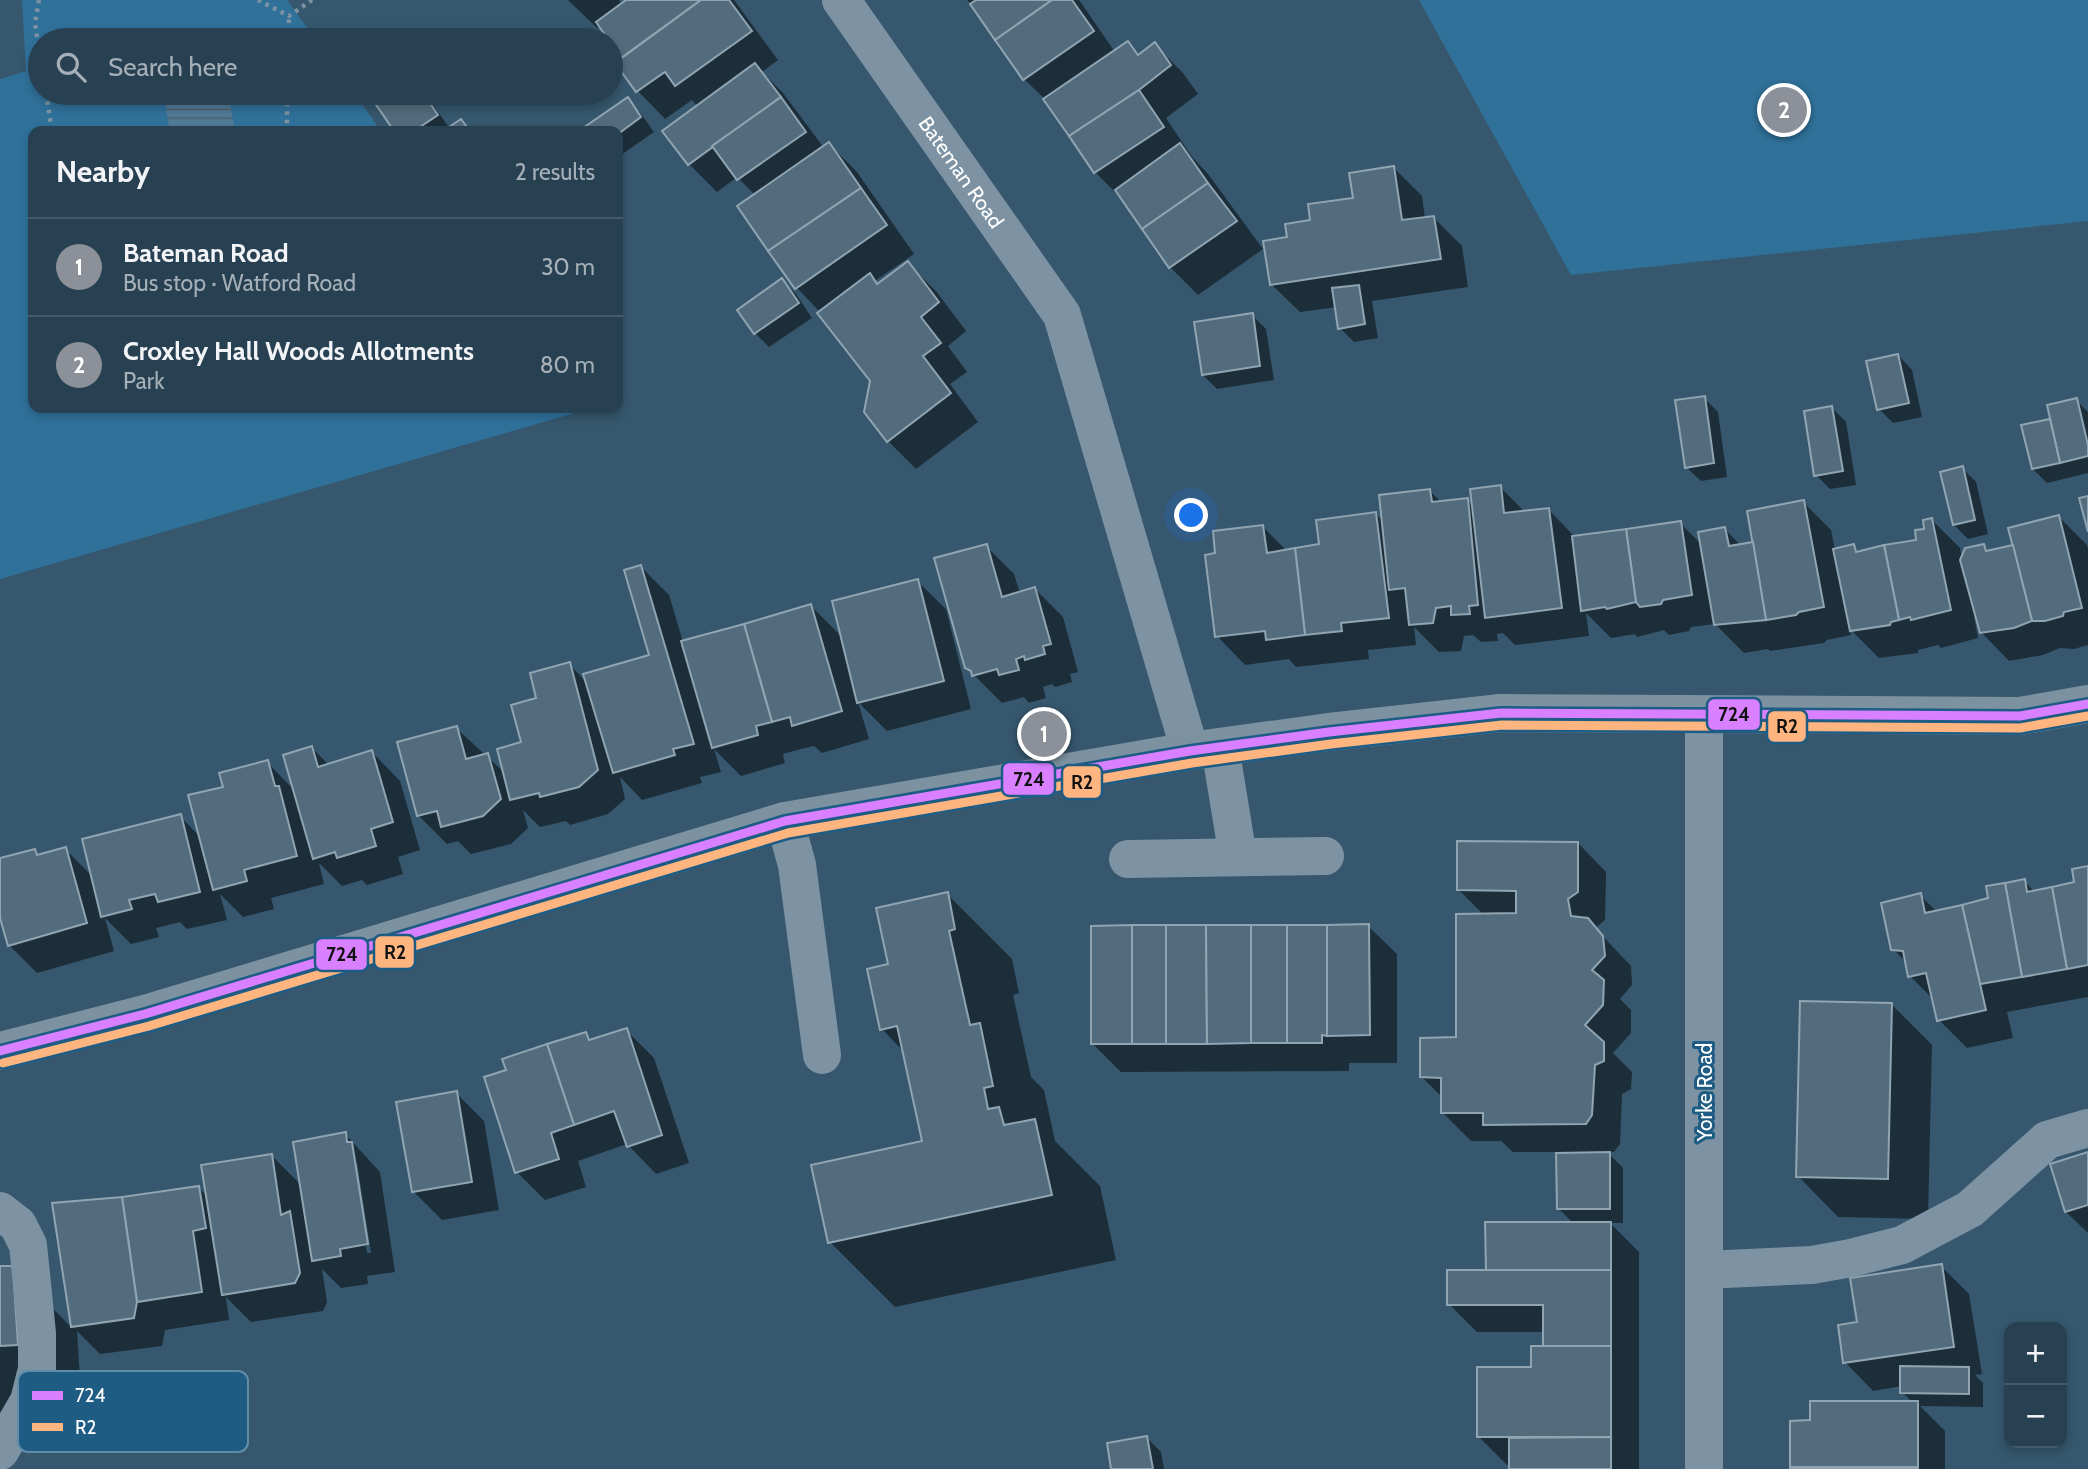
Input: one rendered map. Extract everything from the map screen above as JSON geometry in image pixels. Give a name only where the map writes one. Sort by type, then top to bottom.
[{"type":"main road","points":[[0,1051],[145,1014],[785,821],[1205,749],[1501,713],[2020,716],[2088,704]]},
{"type":"street","name":"Bateman Road","points":[[841,0],[1062,315],[1238,857]]},
{"type":"street","name":"Yorke Road","points":[[1704,715],[1704,1469]]},
{"type":"street","points":[[785,821],[797,865],[822,1055]]},
{"type":"street","points":[[1128,859],[1325,856]]},
{"type":"street","points":[[1704,1270],[1812,1265],[1902,1245],[1970,1209],[2047,1140],[2088,1128]]},
{"type":"street","points":[[0,1211],[18,1225],[28,1245],[37,1333],[36,1371]]},
{"type":"street","points":[[0,1451],[18,1420]]},
{"type":"path","points":[[36,28],[40,0]]},
{"type":"path","points":[[258,0],[289,16]]},
{"type":"path","points":[[289,16],[312,0]]},
{"type":"path","points":[[288,28],[289,16]]},
{"type":"path","points":[[48,105],[51,126]]},
{"type":"path","points":[[286,126],[287,105]]},
{"type":"shaded area","points":[[22,0],[287,0],[307,28],[28,28],[28,105],[363,105],[377,126],[28,126],[28,413],[575,413],[0,579],[0,79],[26,71]]},
{"type":"shaded area","points":[[1419,0],[2088,0],[2088,221],[1571,275]]},
{"type":"shaded area","points":[[165,105],[230,105],[234,126],[169,126]]},
{"type":"building","points":[[626,0],[701,0],[623,57],[623,28],[600,28],[596,22]]},
{"type":"building","points":[[701,0],[729,0],[752,31],[675,86],[665,72],[636,92],[623,74],[623,57]]},
{"type":"building","points":[[976,0],[1052,0],[995,40],[970,4]]},
{"type":"building","points":[[1052,0],[1072,0],[1094,31],[1023,80],[995,40]]},
{"type":"building","points":[[1128,41],[1138,55],[1155,42],[1171,65],[1139,90],[1069,136],[1043,99]]},
{"type":"building","points":[[755,63],[781,97],[688,165],[662,131]]},
{"type":"building","points":[[1139,90],[1164,127],[1094,173],[1069,136]]},
{"type":"building","points":[[628,97],[641,117],[623,130],[623,126],[586,126],[616,105],[623,105],[623,100]]},
{"type":"building","points":[[781,97],[806,132],[737,180],[712,146]]},
{"type":"building","points":[[376,105],[431,105],[438,115],[422,126],[391,126]]},
{"type":"building","points":[[461,119],[466,126],[450,126]]},
{"type":"building","points":[[829,142],[861,188],[768,251],[737,206]]},
{"type":"building","points":[[1180,143],[1208,183],[1142,229],[1115,190]]},
{"type":"building","points":[[1394,166],[1402,220],[1434,216],[1441,259],[1270,285],[1263,241],[1287,237],[1285,224],[1310,220],[1308,204],[1353,198],[1349,173]]},
{"type":"building","points":[[1208,183],[1237,221],[1169,268],[1142,229]]},
{"type":"building","points":[[861,188],[887,225],[795,289],[768,251]]},
{"type":"building","points":[[908,261],[939,302],[921,317],[941,343],[923,356],[951,393],[887,442],[864,412],[870,381],[817,313],[870,273],[877,284]]},
{"type":"building","points":[[782,278],[799,303],[754,334],[737,310]]},
{"type":"building","points":[[1359,285],[1365,324],[1338,329],[1332,288]]},
{"type":"building","points":[[1253,313],[1260,366],[1202,375],[1194,322]]},
{"type":"building","points":[[1898,354],[1909,403],[1877,410],[1866,361]]},
{"type":"building","points":[[1705,396],[1714,463],[1685,468],[1675,400]]},
{"type":"building","points":[[2077,398],[2088,456],[2060,463],[2047,405]]},
{"type":"building","points":[[1832,406],[1843,471],[1814,476],[1804,411]]},
{"type":"building","points":[[2050,419],[2060,463],[2032,469],[2021,425]]},
{"type":"building","points":[[1963,466],[1975,520],[1953,525],[1940,472]]},
{"type":"building","points":[[1501,485],[1504,513],[1549,508],[1562,608],[1485,618],[1470,489]]},
{"type":"building","points":[[1430,489],[1432,502],[1468,498],[1478,605],[1469,606],[1470,614],[1451,615],[1451,606],[1436,608],[1433,623],[1409,625],[1405,588],[1389,590],[1379,495]]},
{"type":"building","points":[[2088,496],[2088,532],[2079,498]]},
{"type":"building","points":[[1804,500],[1824,607],[1766,620],[1747,511]]},
{"type":"building","points":[[1376,512],[1389,618],[1341,623],[1342,631],[1305,635],[1295,548],[1319,544],[1316,520]]},
{"type":"building","points":[[2059,515],[2082,608],[2064,612],[2063,616],[2045,621],[2032,621],[2008,528]]},
{"type":"building","points":[[1932,518],[1951,610],[1911,620],[1910,617],[1899,620],[1884,545],[1916,540],[1915,530],[1924,529],[1923,520]]},
{"type":"building","points":[[1681,521],[1692,595],[1640,607],[1636,602],[1626,529]]},
{"type":"building","points":[[1263,525],[1267,553],[1295,548],[1305,635],[1266,640],[1265,631],[1215,637],[1205,555],[1215,553],[1213,531]]},
{"type":"building","points":[[1725,527],[1729,546],[1753,542],[1766,620],[1714,625],[1698,532]]},
{"type":"building","points":[[1626,529],[1636,602],[1607,609],[1605,607],[1581,611],[1572,536]]},
{"type":"building","points":[[987,544],[1002,597],[1035,587],[1051,644],[1043,646],[1045,654],[1025,660],[1024,656],[1016,659],[1019,670],[999,675],[997,669],[972,676],[971,671],[965,668],[934,558]]},
{"type":"building","points":[[1854,544],[1856,552],[1884,545],[1899,620],[1891,622],[1890,625],[1850,631],[1833,549]]},
{"type":"building","points":[[1984,544],[1986,551],[2013,545],[2032,621],[2014,628],[1980,633],[1960,560],[1965,548]]},
{"type":"building","points":[[641,565],[694,744],[673,749],[675,755],[613,773],[583,674],[649,655],[624,570]]},
{"type":"building","points":[[918,579],[944,681],[857,703],[832,601]]},
{"type":"building","points":[[811,604],[842,711],[792,726],[790,717],[772,722],[744,624]]},
{"type":"building","points":[[744,624],[772,722],[756,726],[758,735],[712,748],[681,641]]},
{"type":"building","points":[[570,662],[598,770],[579,787],[540,797],[539,793],[510,800],[497,749],[521,742],[511,705],[536,698],[530,673]]},
{"type":"building","points":[[457,726],[466,759],[488,753],[501,799],[483,816],[441,827],[437,811],[417,816],[397,742]]},
{"type":"building","points":[[312,746],[318,767],[372,750],[393,822],[371,829],[376,846],[337,858],[335,852],[313,859],[283,755]]},
{"type":"building","points":[[268,760],[275,786],[279,786],[297,856],[244,870],[247,881],[213,890],[188,795],[223,787],[219,773]]},
{"type":"building","points":[[181,814],[200,892],[158,902],[155,894],[129,900],[132,909],[101,917],[82,839]]},
{"type":"building","points":[[1457,841],[1578,842],[1578,892],[1568,899],[1571,916],[1588,918],[1603,936],[1605,956],[1592,970],[1604,980],[1603,1005],[1585,1025],[1604,1042],[1604,1061],[1595,1065],[1592,1115],[1586,1124],[1483,1125],[1483,1113],[1441,1113],[1441,1078],[1420,1077],[1420,1038],[1456,1037],[1456,914],[1516,913],[1516,891],[1457,890]]},
{"type":"building","points":[[66,847],[87,923],[8,946],[0,918],[0,858],[35,849],[37,855]]},
{"type":"building","points":[[2088,866],[2088,965],[2067,969],[2052,887],[2074,882],[2072,869]]},
{"type":"building","points":[[2025,879],[2027,892],[2052,887],[2067,969],[2022,977],[2005,883]]},
{"type":"building","points":[[2005,883],[2022,977],[1980,984],[1962,905],[1988,898],[1986,886]]},
{"type":"building","points":[[948,892],[955,929],[949,931],[970,1025],[980,1023],[993,1086],[984,1088],[988,1109],[999,1107],[1004,1125],[1035,1119],[1052,1195],[828,1243],[811,1165],[922,1141],[897,1026],[880,1030],[867,969],[888,964],[876,908]]},
{"type":"building","points":[[1921,893],[1925,913],[1962,905],[1986,1010],[1937,1021],[1926,973],[1908,977],[1903,951],[1891,950],[1881,903]]},
{"type":"building","points":[[1369,924],[1370,1035],[1327,1036],[1327,925]]},
{"type":"building","points":[[1132,925],[1166,925],[1166,1044],[1132,1044]]},
{"type":"building","points":[[1132,925],[1132,1044],[1091,1044],[1091,926]]},
{"type":"building","points":[[1166,925],[1206,925],[1207,1044],[1166,1044]]},
{"type":"building","points":[[1206,925],[1251,925],[1251,1043],[1207,1044]]},
{"type":"building","points":[[1251,925],[1287,925],[1287,1043],[1251,1043]]},
{"type":"building","points":[[1287,925],[1327,925],[1327,1036],[1322,1035],[1322,1043],[1287,1043]]},
{"type":"building","points":[[1800,1001],[1892,1003],[1888,1179],[1796,1177]]},
{"type":"building","points":[[627,1028],[662,1135],[627,1147],[614,1111],[574,1125],[547,1044],[586,1032],[589,1040]]},
{"type":"building","points":[[547,1044],[574,1125],[551,1133],[559,1159],[515,1173],[484,1077],[506,1070],[502,1059]]},
{"type":"building","points":[[457,1091],[472,1182],[412,1192],[396,1102]]},
{"type":"building","points":[[346,1132],[347,1142],[352,1142],[368,1244],[340,1249],[341,1256],[312,1261],[293,1142]]},
{"type":"building","points":[[1610,1152],[1610,1209],[1557,1209],[1556,1153]]},
{"type":"building","points":[[2088,1152],[2088,1205],[2065,1212],[2050,1164]]},
{"type":"building","points":[[272,1154],[281,1215],[290,1211],[300,1273],[295,1283],[222,1295],[201,1165]]},
{"type":"building","points":[[199,1186],[206,1228],[193,1231],[202,1292],[137,1302],[122,1197]]},
{"type":"building","points":[[122,1197],[137,1302],[134,1318],[71,1327],[52,1203]]},
{"type":"building","points":[[1485,1222],[1611,1222],[1611,1270],[1486,1270]]},
{"type":"building","points":[[1942,1264],[1954,1347],[1843,1363],[1838,1325],[1857,1322],[1850,1278]]},
{"type":"building","points":[[0,1266],[13,1266],[18,1345],[0,1346]]},
{"type":"building","points":[[1447,1270],[1611,1270],[1611,1346],[1543,1347],[1543,1305],[1447,1305]]},
{"type":"building","points":[[1531,1346],[1611,1346],[1611,1437],[1477,1437],[1477,1367],[1531,1367]]},
{"type":"building","points":[[1900,1366],[1969,1367],[1969,1394],[1900,1393]]},
{"type":"building","points":[[1810,1401],[1918,1401],[1918,1467],[1790,1467],[1790,1421],[1810,1420]]},
{"type":"building","points":[[1147,1436],[1153,1469],[1111,1469],[1107,1443]]},
{"type":"building","points":[[1611,1437],[1611,1469],[1509,1469],[1509,1438]]},
{"type":"building","points":[[1918,1467],[1918,1469],[1790,1469]]},
{"type":"transit line","name":"724","points":[[0,1051],[145,1014],[785,821],[1190,751],[1501,713],[2020,716],[2088,704]]},
{"type":"transit line","name":"R2","points":[[3,1063],[149,1026],[788,833],[1192,763],[1502,725],[2020,728],[2088,716]]},
{"type":"place","name":"Croxley Hall Woods Allotments","points":[[1784,110]]},
{"type":"place","name":"Bateman Road","points":[[1044,734]]}]
